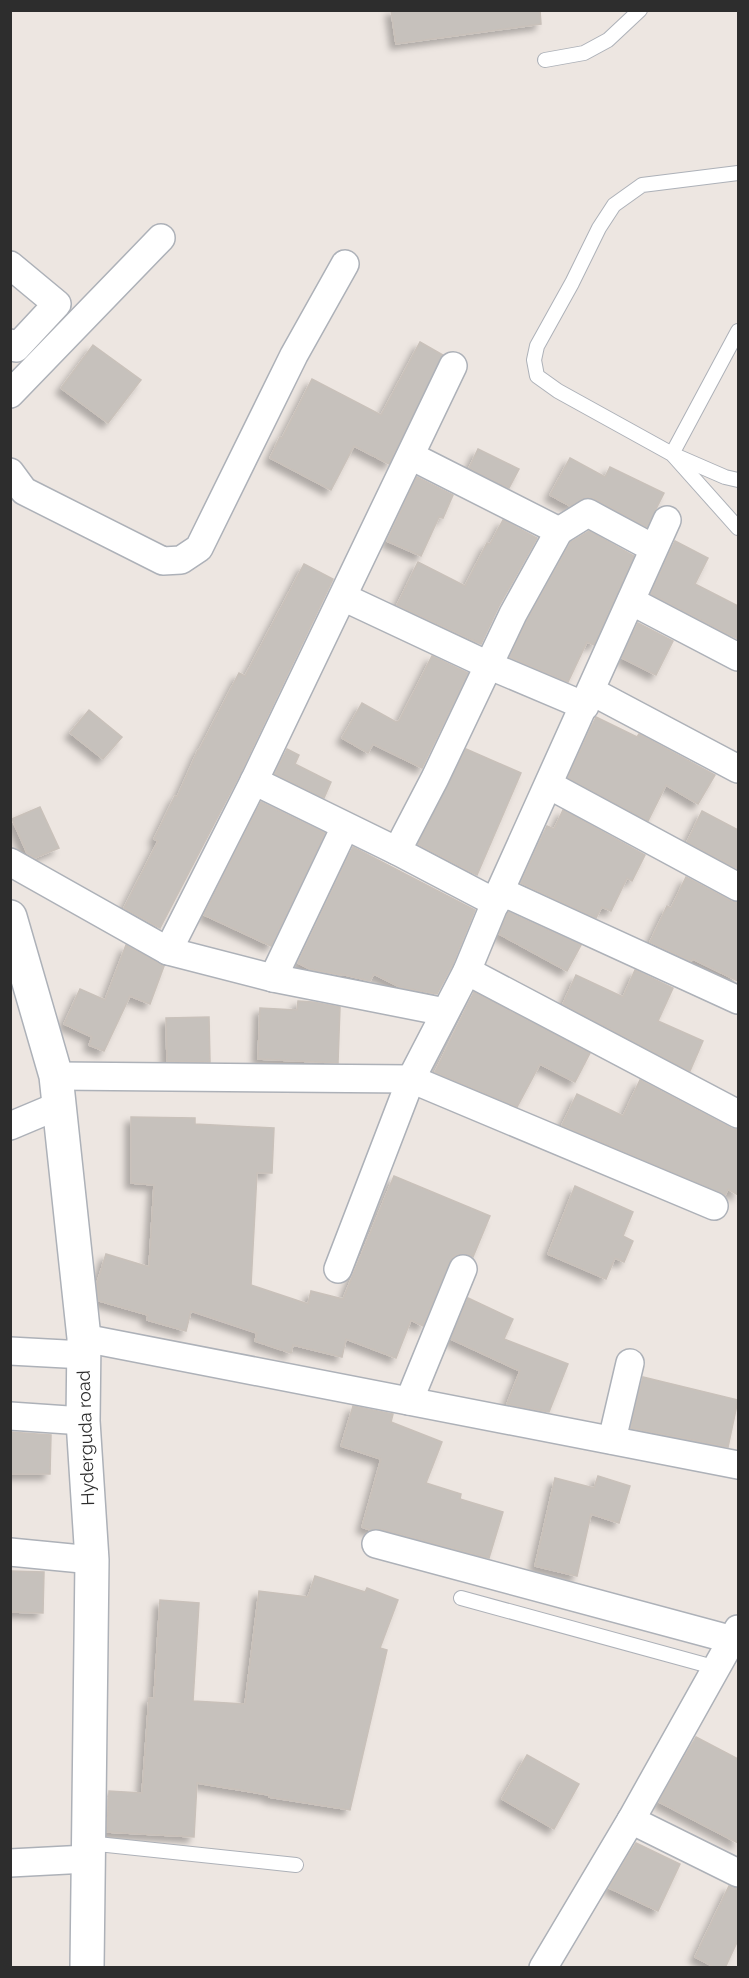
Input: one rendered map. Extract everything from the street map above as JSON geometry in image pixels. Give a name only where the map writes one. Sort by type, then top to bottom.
[{"type":"street","points":[[10,394],[161,238]]},
{"type":"street","points":[[15,490],[163,561],[181,560],[199,548],[294,355],[345,264]]},
{"type":"street","points":[[10,265],[57,304],[16,348],[10,343]]},
{"type":"street","points":[[46,316],[67,336]]},
{"type":"street","points":[[168,951],[254,781],[453,366]]},
{"type":"street","points":[[411,456],[559,531]]},
{"type":"street","points":[[397,851],[435,778],[513,614],[559,531],[588,513],[653,548]]},
{"type":"street","points":[[338,1269],[411,1079],[467,971],[667,520]]},
{"type":"street","points":[[343,597],[488,665],[588,699],[738,768]]},
{"type":"street","points":[[631,601],[738,657]]},
{"type":"street","points":[[254,781],[345,827],[498,897],[738,1000]]},
{"type":"street","points":[[549,785],[738,887]]},
{"type":"street","points":[[273,978],[345,827]]},
{"type":"street","points":[[10,862],[168,951],[273,978],[446,1012]]},
{"type":"street","name":"Hyderguda road","points":[[10,917],[58,1090],[84,1346],[83,1421],[92,1560],[87,1968]]},
{"type":"street","points":[[467,971],[738,1114]]},
{"type":"street","points":[[10,1126],[58,1090],[411,1079],[714,1206]]},
{"type":"street","points":[[409,1401],[463,1269]]},
{"type":"street","points":[[10,1350],[84,1346],[409,1401],[738,1465]]},
{"type":"street","points":[[612,1440],[630,1363]]},
{"type":"street","points":[[10,1416],[83,1421]]},
{"type":"street","points":[[376,1544],[736,1634],[631,1820],[543,1968]]},
{"type":"street","points":[[10,1552],[92,1560]]},
{"type":"street","points":[[631,1820],[738,1873]]},
{"type":"street","points":[[10,1863],[88,1851]]},
{"type":"lane","points":[[545,60],[584,53],[608,40],[640,10]]},
{"type":"lane","points":[[738,173],[642,185],[614,205],[599,228],[537,346],[534,360],[537,376],[558,391],[672,454],[725,477],[738,480]]},
{"type":"lane","points":[[672,454],[738,331]]},
{"type":"lane","points":[[672,454],[738,528]]},
{"type":"lane","points":[[461,1598],[717,1668]]},
{"type":"lane","points":[[88,1851],[296,1865]]},
{"type":"building","points":[[391,10],[540,10],[541,24],[396,44]]},
{"type":"building","points":[[420,342],[443,355],[389,464],[354,446],[331,490],[270,458],[312,379],[381,415]]},
{"type":"building","points":[[93,345],[141,380],[108,423],[61,388]]},
{"type":"building","points":[[478,449],[519,469],[509,488],[469,468]]},
{"type":"building","points":[[570,458],[605,477],[610,467],[664,493],[647,527],[595,499],[587,497],[570,506],[550,495]]},
{"type":"building","points":[[417,477],[453,495],[443,518],[439,517],[421,556],[387,541]]},
{"type":"building","points":[[503,520],[537,538],[499,606],[481,644],[397,605],[418,562],[465,586],[487,543],[490,544]]},
{"type":"building","points":[[589,531],[634,556],[594,645],[587,642],[568,682],[510,657],[527,621],[571,542]]},
{"type":"building","points":[[675,541],[708,558],[695,584],[738,606],[738,639],[651,594]]},
{"type":"building","points":[[304,564],[333,579],[240,774],[160,928],[124,908],[158,841],[154,839],[175,796],[177,797],[198,750],[239,673],[245,676]]},
{"type":"building","points":[[638,623],[673,641],[656,675],[622,658]]},
{"type":"building","points":[[432,656],[468,673],[422,768],[373,744],[368,753],[342,738],[362,703],[396,722],[399,721]]},
{"type":"building","points":[[89,710],[122,737],[103,759],[70,733]]},
{"type":"building","points":[[596,717],[637,737],[639,734],[715,775],[698,804],[666,785],[648,821],[568,778]]},
{"type":"building","points":[[287,749],[299,755],[295,764],[331,782],[324,798],[275,774]]},
{"type":"building","points":[[466,749],[521,773],[477,875],[418,844]]},
{"type":"building","points":[[261,802],[325,833],[271,946],[204,915]]},
{"type":"building","points":[[40,807],[59,848],[35,858],[27,853],[12,819]]},
{"type":"building","points":[[563,810],[645,855],[632,881],[627,878],[611,911],[602,907],[596,918],[521,883],[547,826],[554,829]]},
{"type":"building","points":[[702,811],[738,830],[738,869],[687,842]]},
{"type":"building","points":[[353,847],[475,910],[453,964],[437,994],[400,987],[374,974],[370,981],[310,969],[298,963]]},
{"type":"building","points":[[686,877],[738,903],[738,981],[693,959],[691,961],[650,942],[667,906],[671,908]]},
{"type":"building","points":[[508,912],[581,945],[567,971],[499,934]]},
{"type":"building","points":[[126,945],[164,966],[150,1004],[130,996],[104,1051],[89,1045],[92,1037],[64,1024],[80,989],[105,1000]]},
{"type":"building","points":[[635,970],[673,988],[658,1021],[703,1041],[690,1071],[563,1004],[576,975],[623,997]]},
{"type":"building","points":[[474,992],[590,1053],[575,1082],[540,1064],[517,1107],[435,1072]]},
{"type":"building","points":[[298,1001],[340,1007],[338,1063],[258,1059],[260,1008],[297,1010]]},
{"type":"building","points":[[209,1017],[210,1062],[167,1061],[166,1018]]},
{"type":"building","points":[[640,1080],[738,1130],[738,1195],[728,1189],[725,1195],[562,1125],[577,1094],[623,1116]]},
{"type":"building","points":[[131,1117],[195,1118],[195,1124],[274,1128],[272,1173],[257,1173],[251,1285],[308,1304],[311,1291],[343,1299],[394,1176],[490,1216],[473,1257],[460,1254],[454,1256],[449,1263],[423,1326],[411,1320],[396,1358],[346,1339],[342,1357],[293,1345],[291,1353],[255,1341],[257,1333],[191,1311],[186,1331],[147,1320],[148,1315],[99,1301],[97,1283],[106,1254],[149,1267],[154,1185],[131,1183]]},
{"type":"building","points":[[575,1186],[633,1212],[623,1236],[633,1241],[624,1262],[615,1258],[606,1279],[548,1254]]},
{"type":"building","points":[[468,1298],[513,1319],[504,1339],[568,1364],[549,1412],[507,1404],[520,1371],[451,1339]]},
{"type":"building","points":[[643,1377],[738,1400],[728,1447],[631,1428]]},
{"type":"building","points":[[353,1406],[393,1414],[391,1422],[442,1442],[426,1483],[461,1494],[460,1499],[503,1512],[489,1558],[380,1529],[370,1530],[362,1527],[381,1459],[341,1446]]},
{"type":"building","points":[[10,1432],[51,1435],[50,1474],[10,1474]]},
{"type":"building","points":[[598,1476],[630,1486],[619,1523],[591,1514],[577,1576],[535,1566],[555,1478],[594,1488]]},
{"type":"building","points":[[10,1571],[44,1572],[43,1613],[10,1612]]},
{"type":"building","points":[[315,1576],[365,1592],[367,1588],[398,1600],[380,1648],[387,1650],[350,1810],[197,1783],[194,1837],[107,1832],[109,1791],[142,1793],[149,1698],[154,1698],[160,1600],[199,1603],[193,1701],[245,1704],[259,1591],[308,1597]]},
{"type":"building","points":[[696,1737],[738,1759],[738,1843],[659,1802]]},
{"type":"building","points":[[527,1755],[579,1784],[554,1829],[502,1799]]},
{"type":"building","points":[[636,1843],[680,1864],[658,1911],[609,1888]]},
{"type":"building","points":[[729,1886],[738,1889],[738,1940],[725,1968],[716,1968],[695,1957]]}]
